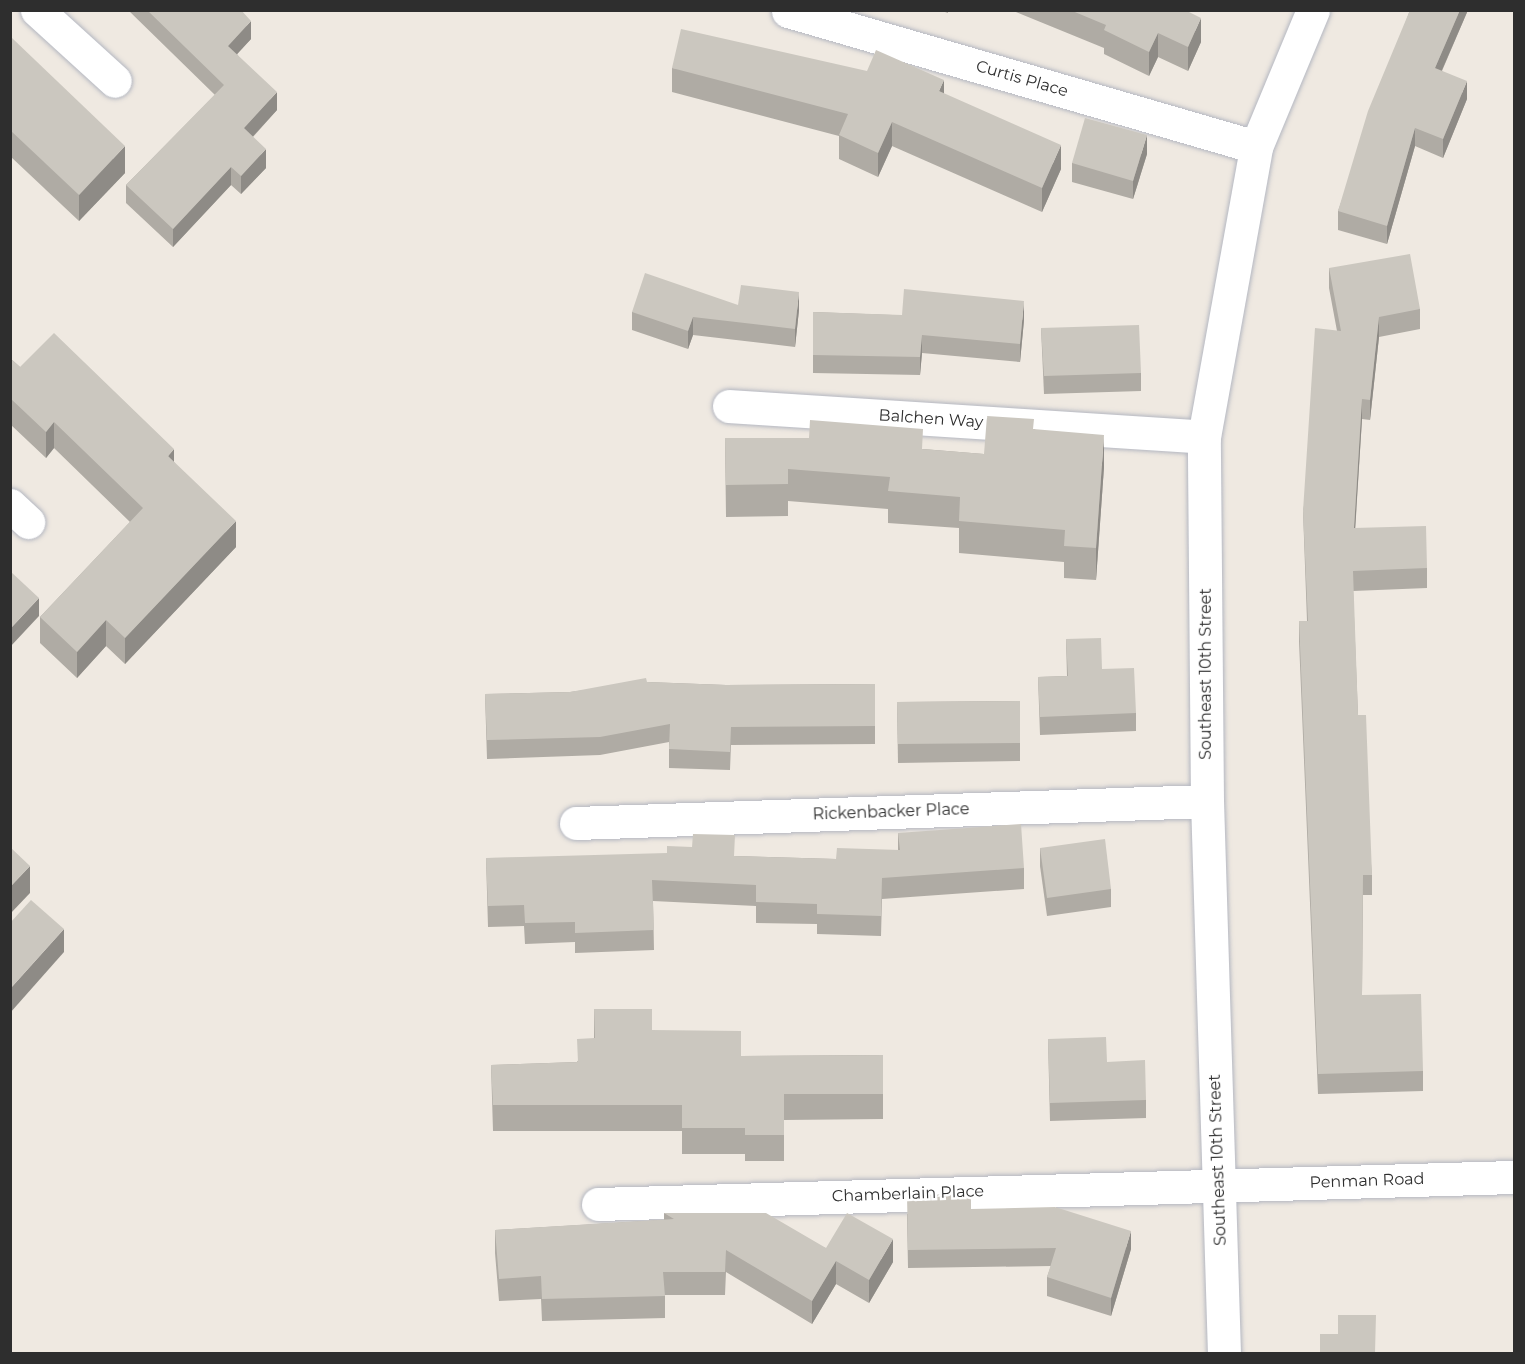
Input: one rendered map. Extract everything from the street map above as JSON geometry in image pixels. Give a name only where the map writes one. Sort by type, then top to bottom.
[{"type":"street","points":[[37,10],[116,81]]},
{"type":"street","name":"Southeast 10th Street","points":[[1224,1353],[1207,801],[1204,437],[1256,147],[1314,10]]},
{"type":"street","name":"Curtis Place","points":[[788,11],[1256,147]]},
{"type":"street","name":"Balchen Way","points":[[729,406],[1204,437]]},
{"type":"street","name":"Rickenbacker Place","points":[[576,823],[1207,801]]},
{"type":"street","name":"Penman Road","points":[[1219,1185],[1515,1177]]},
{"type":"street","name":"Chamberlain Place","points":[[598,1204],[1219,1185]]},
{"type":"building","points":[[147,10],[241,10],[251,21],[228,46],[277,92],[244,128],[266,149],[241,176],[231,167],[173,229],[126,185],[224,85]]},
{"type":"building","points":[[1070,10],[1185,10],[1201,18],[1188,47],[1158,33],[1149,52],[1104,30],[1106,25]]},
{"type":"building","points":[[1410,10],[1460,10],[1435,68],[1467,81],[1443,139],[1415,128],[1387,226],[1338,211],[1368,111]]},
{"type":"building","points":[[681,29],[867,71],[876,50],[944,80],[939,91],[1061,145],[1042,188],[892,122],[878,153],[839,135],[848,114],[672,68]]},
{"type":"building","points":[[12,38],[125,146],[79,195],[10,130],[10,39]]},
{"type":"building","points":[[1085,118],[1147,135],[1133,181],[1072,163]]},
{"type":"building","points":[[1410,254],[1420,309],[1379,317],[1370,400],[1362,399],[1354,528],[1426,526],[1427,568],[1353,571],[1358,715],[1366,715],[1372,875],[1363,875],[1362,995],[1421,994],[1423,1071],[1318,1074],[1299,621],[1308,621],[1303,511],[1315,328],[1341,331],[1329,268]]},
{"type":"building","points":[[645,273],[738,305],[741,285],[799,292],[795,329],[693,317],[688,331],[632,312]]},
{"type":"building","points":[[904,289],[1024,301],[1020,344],[922,335],[920,357],[813,355],[813,312],[902,315]]},
{"type":"building","points":[[1139,325],[1141,373],[1044,376],[1041,328]]},
{"type":"building","points":[[54,333],[174,449],[168,456],[236,521],[125,638],[106,620],[77,652],[40,617],[143,508],[54,422],[46,432],[10,398],[10,358],[20,367]]},
{"type":"building","points":[[987,416],[1034,419],[1033,429],[1104,435],[1096,548],[1064,546],[1065,530],[959,521],[960,497],[888,491],[890,477],[788,469],[788,484],[726,485],[725,438],[809,438],[810,420],[923,429],[922,449],[984,454]]},
{"type":"building","points":[[10,571],[39,598],[10,629]]},
{"type":"building","points":[[1101,638],[1102,669],[1134,668],[1136,713],[1040,717],[1038,677],[1068,676],[1066,639]]},
{"type":"building","points":[[646,678],[647,682],[726,685],[875,684],[875,726],[731,727],[730,752],[669,749],[670,724],[600,737],[487,740],[485,694],[570,692]]},
{"type":"building","points":[[1020,701],[1020,743],[898,744],[897,702]]},
{"type":"building","points":[[1021,824],[1024,868],[882,878],[881,916],[817,914],[817,904],[756,902],[756,885],[652,880],[654,930],[575,933],[575,922],[525,923],[524,905],[488,906],[486,858],[667,853],[667,846],[692,847],[693,834],[735,835],[734,856],[836,859],[837,848],[900,850],[898,833]]},
{"type":"building","points":[[1105,839],[1111,889],[1047,898],[1040,848]]},
{"type":"building","points":[[10,847],[30,866],[10,887]]},
{"type":"building","points":[[31,900],[64,929],[10,989],[10,923]]},
{"type":"building","points":[[594,1009],[652,1009],[652,1030],[741,1031],[741,1056],[883,1055],[883,1094],[784,1094],[784,1135],[745,1135],[745,1128],[682,1128],[682,1105],[493,1105],[491,1065],[578,1062],[577,1039],[595,1038]]},
{"type":"building","points":[[1106,1037],[1107,1062],[1145,1060],[1146,1100],[1050,1103],[1048,1039]]},
{"type":"building","points":[[971,1194],[971,1209],[1055,1207],[1131,1231],[1111,1298],[1047,1277],[1056,1248],[908,1250],[907,1195]]},
{"type":"building","points":[[664,1213],[766,1213],[826,1248],[847,1213],[893,1239],[869,1280],[836,1261],[812,1301],[726,1250],[725,1272],[663,1272],[665,1296],[542,1299],[541,1276],[499,1279],[495,1230],[674,1219]]},
{"type":"building","points":[[1338,1315],[1376,1315],[1375,1353],[1320,1353],[1320,1334],[1338,1334]]}]
